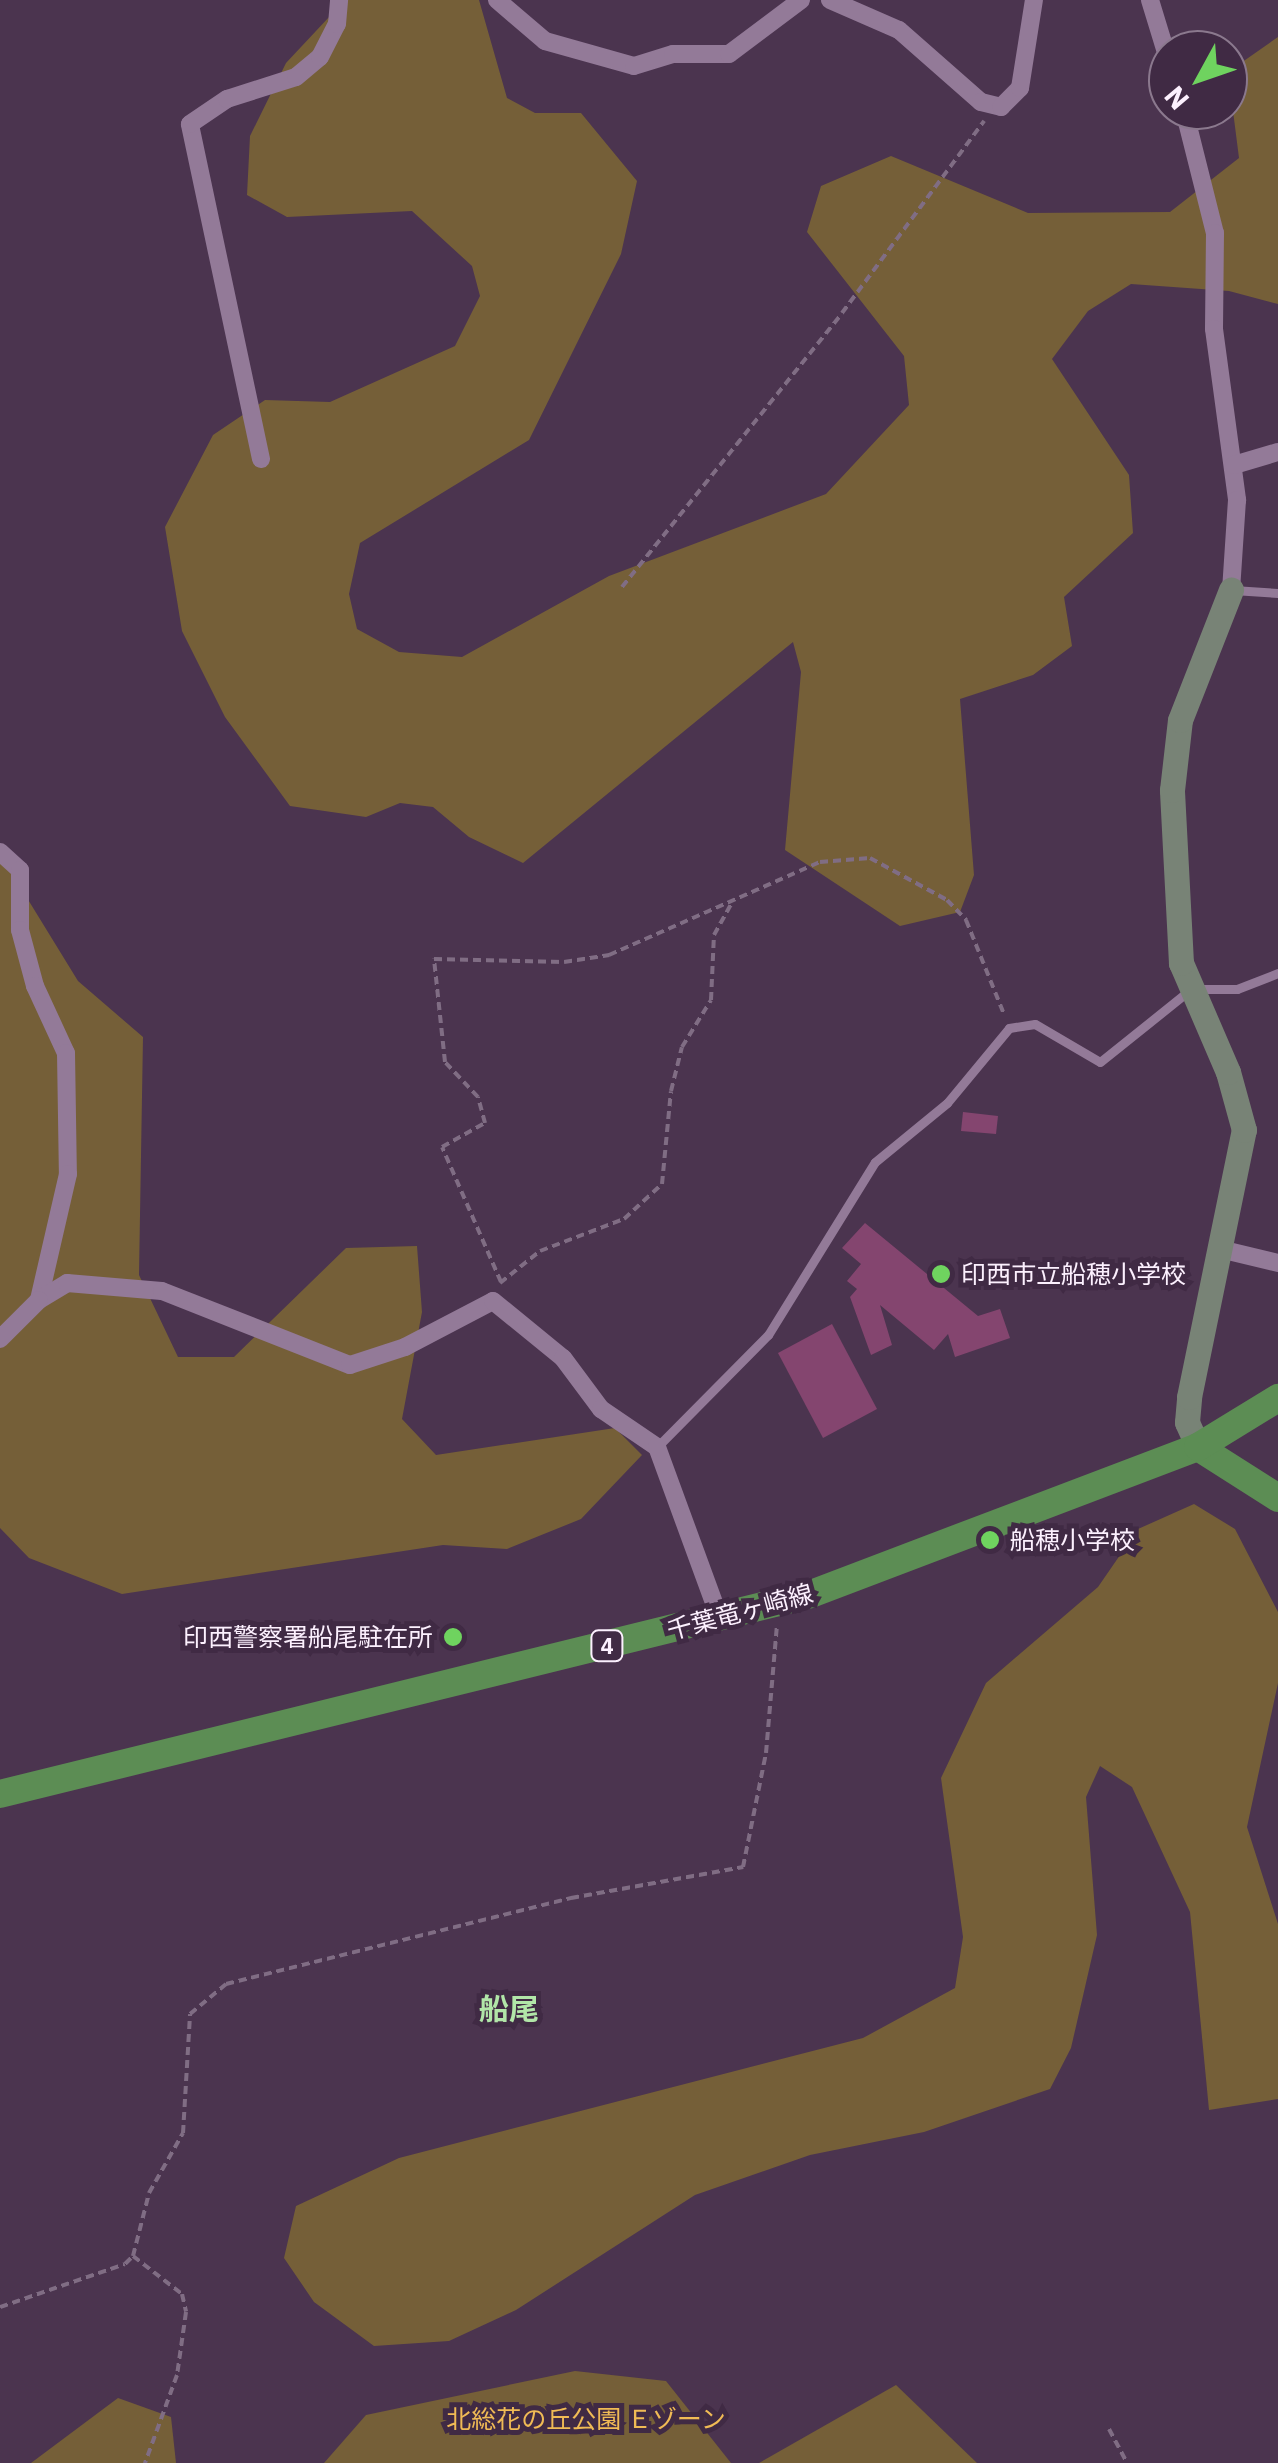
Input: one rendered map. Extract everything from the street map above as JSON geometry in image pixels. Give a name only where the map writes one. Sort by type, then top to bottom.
[{"type":"main road","name":"千葉竜ヶ崎線","points":[[0,1794],[775,1605],[1198,1447],[1278,1398]]},
{"type":"main road","points":[[1198,1447],[1278,1498]]},
{"type":"street","points":[[261,459],[190,124],[227,100],[296,77],[320,57],[337,24],[338,0]]},
{"type":"street","points":[[497,0],[545,41],[634,66],[673,54],[729,54],[800,0]]},
{"type":"street","points":[[830,0],[899,30],[981,102],[996,106],[1020,88],[1034,0]]},
{"type":"street","points":[[1144,1],[1156,30]]},
{"type":"street","points":[[1189,130],[1215,233],[1214,329],[1234,465],[1231,590],[1180,720],[1172,790],[1175,917],[1190,989],[1228,1072],[1244,1130],[1224,1250],[1188,1397],[1187,1422],[1198,1447]]},
{"type":"street","points":[[1234,465],[1278,452]]},
{"type":"street","points":[[0,852],[20,870],[20,930],[35,986],[66,1053],[68,1174],[39,1300]]},
{"type":"street","points":[[1224,1250],[1278,1263]]},
{"type":"street","points":[[0,1340],[39,1300],[67,1284],[162,1291],[350,1365],[406,1347],[493,1302],[563,1358],[601,1408],[657,1447],[720,1618]]},
{"type":"lane","points":[[1231,590],[1278,593]]},
{"type":"lane","points":[[657,1447],[768,1335],[875,1162],[948,1103],[1009,1028],[1035,1024],[1100,1062],[1190,989],[1237,989],[1278,972]]},
{"type":"path","points":[[622,587],[842,313],[996,106]]},
{"type":"path","points":[[501,1282],[442,1147],[485,1123],[478,1097],[444,1062],[434,958],[564,962],[609,955],[845,856],[893,867],[947,900],[966,920],[1009,1028]]},
{"type":"path","points":[[493,1302],[501,1282],[540,1252],[624,1219],[662,1184],[671,1091],[682,1047],[711,1000],[714,935],[733,900]]},
{"type":"path","points":[[0,2307],[124,2264],[133,2256],[144,2205],[182,2134],[190,2014],[226,1984],[571,1898],[744,1867],[778,1654],[775,1605]]},
{"type":"path","points":[[133,2256],[182,2294],[186,2312],[177,2375],[145,2463]]},
{"type":"path","points":[[1108,2429],[1127,2463]]},
{"type":"green space","points":[[345,0],[479,0],[507,98],[535,113],[581,113],[637,181],[621,254],[529,440],[360,543],[349,594],[357,629],[399,652],[462,657],[609,576],[826,494],[909,405],[904,356],[807,232],[821,186],[891,156],[1028,213],[1170,212],[1239,158],[1235,130],[1248,130],[1248,58],[1278,37],[1278,304],[1229,291],[1131,284],[1088,311],[1052,359],[1129,475],[1133,533],[1064,597],[1072,646],[1033,675],[960,699],[974,875],[960,912],[900,926],[785,850],[801,672],[793,642],[523,863],[469,837],[433,807],[400,803],[366,817],[290,806],[225,717],[182,631],[165,527],[213,435],[265,400],[330,402],[455,346],[480,296],[472,266],[412,211],[287,217],[247,195],[250,136],[286,63]]},
{"type":"green space","points":[[0,854],[78,981],[143,1037],[139,1275],[178,1357],[234,1357],[346,1248],[417,1246],[422,1312],[402,1419],[436,1455],[615,1428],[642,1455],[581,1519],[507,1549],[443,1545],[122,1594],[29,1558],[0,1528]]},
{"type":"green space","points":[[1194,1504],[1235,1529],[1278,1612],[1278,1683],[1247,1827],[1278,1924],[1278,2099],[1209,2110],[1190,1912],[1132,1787],[1100,1766],[1086,1797],[1097,1935],[1071,2048],[1050,2089],[924,2132],[810,2155],[695,2195],[516,2310],[449,2341],[374,2346],[314,2302],[284,2258],[296,2206],[399,2158],[863,2038],[955,1988],[963,1937],[941,1778],[986,1683],[1098,1587],[1138,1529]]},
{"type":"green space","name":"北総花の丘公園 Ｅゾーン","points":[[575,2371],[666,2381],[731,2463],[324,2463],[366,2415]]},
{"type":"green space","name":"北総花の丘公園 Ｅゾーン","points":[[896,2385],[977,2463],[759,2463]]},
{"type":"green space","points":[[118,2398],[171,2417],[176,2463],[31,2463]]},
{"type":"building","points":[[963,1112],[998,1116],[996,1134],[961,1131]]},
{"type":"building","points":[[865,1223],[978,1316],[1000,1309],[1010,1338],[955,1357],[948,1334],[934,1350],[880,1305],[892,1345],[871,1355],[850,1297],[857,1289],[847,1281],[861,1264],[842,1248]]},
{"type":"building","points":[[832,1324],[877,1409],[823,1438],[778,1353]]},
{"type":"place","name":"印西市立船穂小学校","points":[[941,1274]]},
{"type":"place","name":"船穂小学校","points":[[990,1540]]},
{"type":"place","name":"印西警察署船尾駐在所","points":[[453,1637]]},
{"type":"district","name":"船尾","points":[[509,2009]]}]
